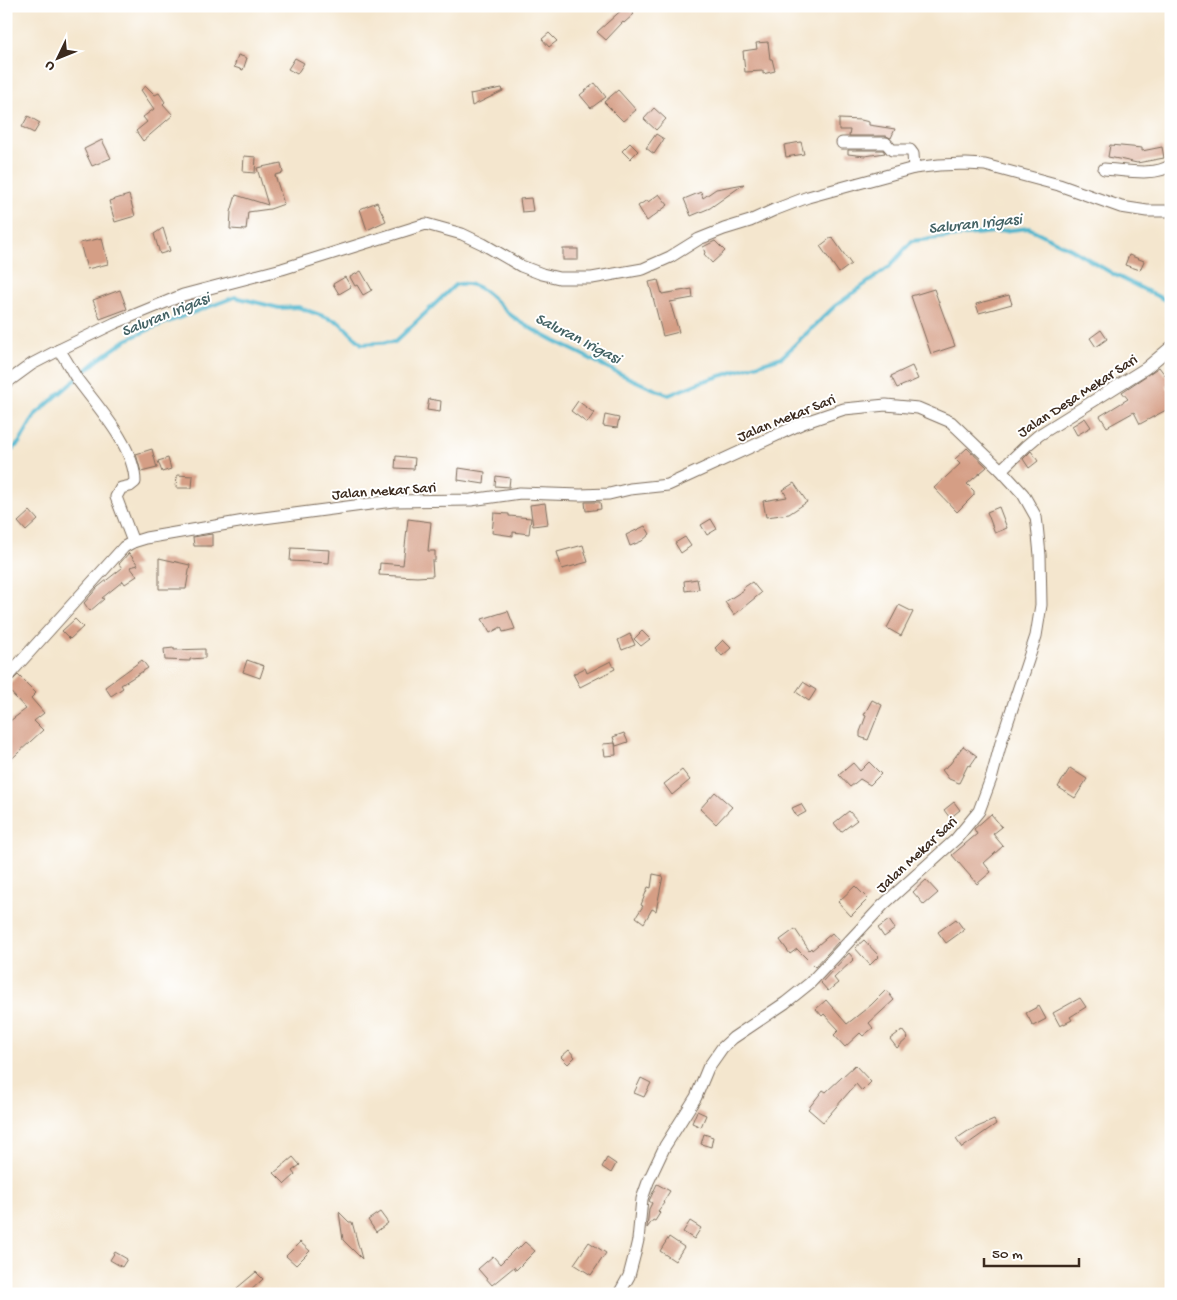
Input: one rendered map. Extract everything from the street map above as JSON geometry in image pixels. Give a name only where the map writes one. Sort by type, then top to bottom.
[{"type":"street","points":[[842,143],[886,143],[892,150],[910,150],[913,154],[914,168]]},
{"type":"street","points":[[6,383],[32,364],[59,350],[115,323],[183,295],[282,269],[426,224],[462,234],[521,266],[542,274],[559,278],[592,278],[642,269],[670,257],[700,239],[808,197],[914,168],[966,164],[985,165],[1059,185],[1121,207],[1147,211],[1171,211]]},
{"type":"street","points":[[1104,169],[1152,172],[1171,165]]},
{"type":"street","name":"Jalan Desa Mekar Sari","points":[[1001,470],[1039,436],[1146,368],[1171,347]]},
{"type":"street","points":[[59,350],[122,440],[128,454],[134,482],[130,486],[120,488],[116,497],[133,542]]},
{"type":"street","name":"Jalan Mekar Sari","points":[[6,678],[124,547],[146,538],[256,519],[393,502],[471,500],[520,493],[609,494],[630,489],[668,485],[803,423],[844,409],[886,405],[918,408],[951,422],[1001,470],[1023,494],[1036,517],[1040,542],[1041,605],[1036,636],[979,811],[956,839],[883,905],[810,983],[786,1003],[733,1038],[722,1048],[708,1068],[696,1097],[665,1146],[648,1182],[642,1199],[635,1253],[628,1276],[619,1294]]},
{"type":"building","points":[[626,6],[634,14],[623,22],[606,40],[597,32]]},
{"type":"building","points":[[549,33],[557,41],[549,47],[542,39]]},
{"type":"building","points":[[768,42],[770,59],[772,59],[775,71],[763,74],[763,71],[745,72],[743,51],[757,49],[756,43]]},
{"type":"building","points":[[238,55],[247,58],[243,70],[234,67]]},
{"type":"building","points":[[295,58],[304,63],[297,74],[288,69]]},
{"type":"building","points":[[595,83],[606,97],[591,108],[580,95]]},
{"type":"building","points":[[146,86],[155,95],[159,93],[165,102],[163,104],[173,115],[143,141],[136,131],[147,122],[143,117],[154,109],[141,90]]},
{"type":"building","points":[[502,88],[503,91],[472,106],[470,94]]},
{"type":"building","points":[[618,90],[636,110],[623,121],[604,102]]},
{"type":"building","points":[[654,108],[666,119],[656,130],[644,119]]},
{"type":"building","points":[[28,116],[40,123],[34,133],[22,127]]},
{"type":"building","points":[[839,119],[861,120],[869,122],[869,125],[895,129],[891,138],[886,136],[849,136],[850,130],[839,130]]},
{"type":"building","points":[[656,134],[664,139],[654,154],[646,148]]},
{"type":"building","points":[[102,140],[111,158],[92,166],[84,149]]},
{"type":"building","points":[[801,142],[804,154],[786,157],[784,145]]},
{"type":"building","points":[[630,143],[638,151],[630,159],[622,151]]},
{"type":"building","points":[[1110,145],[1142,148],[1142,151],[1162,147],[1164,158],[1137,163],[1108,157]]},
{"type":"building","points":[[848,150],[883,150],[885,153],[865,156],[848,154]]},
{"type":"building","points":[[244,156],[256,157],[255,173],[243,172]]},
{"type":"building","points":[[281,163],[283,173],[275,175],[284,204],[270,209],[248,212],[246,230],[230,229],[231,212],[236,195],[268,205],[257,168]]},
{"type":"building","points":[[744,184],[710,208],[691,216],[684,199],[701,192],[703,198],[716,189]]},
{"type":"building","points":[[659,194],[668,205],[647,221],[638,206]]},
{"type":"building","points":[[129,195],[135,216],[115,222],[109,201]]},
{"type":"building","points":[[531,198],[533,211],[522,212],[520,199]]},
{"type":"building","points":[[377,202],[386,221],[367,230],[360,209]]},
{"type":"building","points":[[163,228],[170,251],[160,254],[154,234]]},
{"type":"building","points":[[832,237],[851,264],[839,273],[820,246]]},
{"type":"building","points":[[102,238],[108,264],[87,269],[80,243]]},
{"type":"building","points":[[715,241],[725,251],[712,263],[704,254],[703,247]]},
{"type":"building","points":[[563,249],[578,249],[578,260],[563,260]]},
{"type":"building","points":[[1129,255],[1144,261],[1140,270],[1125,265]]},
{"type":"building","points":[[361,271],[372,290],[363,295],[350,277]]},
{"type":"building","points":[[345,277],[351,287],[339,294],[333,284]]},
{"type":"building","points":[[658,280],[662,294],[692,289],[693,298],[670,302],[679,332],[663,336],[649,282]]},
{"type":"building","points":[[934,289],[955,346],[931,354],[911,296]]},
{"type":"building","points":[[120,290],[127,309],[100,319],[93,300]]},
{"type":"building","points":[[1009,295],[1012,304],[979,313],[976,304]]},
{"type":"building","points":[[193,300],[196,306],[179,312],[176,306]]},
{"type":"building","points":[[1101,330],[1107,339],[1096,347],[1090,338]]},
{"type":"building","points":[[912,366],[918,379],[897,388],[891,376]]},
{"type":"building","points":[[1159,367],[1165,375],[1171,371],[1171,383],[1165,386],[1171,392],[1171,406],[1140,424],[1134,412],[1107,427],[1100,416],[1128,399],[1122,392]]},
{"type":"building","points":[[429,399],[441,401],[440,412],[427,410]]},
{"type":"building","points":[[578,401],[594,413],[587,423],[571,411]]},
{"type":"building","points":[[605,415],[619,418],[617,428],[603,426]]},
{"type":"building","points":[[1085,418],[1091,427],[1077,435],[1072,426]]},
{"type":"building","points":[[967,448],[987,467],[967,484],[974,491],[974,495],[957,512],[934,488],[960,464],[955,459]]},
{"type":"building","points":[[152,449],[157,468],[141,472],[136,454]]},
{"type":"building","points":[[1031,451],[1038,461],[1029,468],[1023,459]]},
{"type":"building","points":[[396,456],[415,458],[414,469],[395,468]]},
{"type":"building","points":[[168,458],[171,469],[162,472],[158,461]]},
{"type":"building","points":[[459,468],[485,472],[484,484],[458,480]]},
{"type":"building","points":[[177,475],[193,476],[192,488],[176,488]]},
{"type":"building","points":[[496,476],[510,478],[509,487],[495,486]]},
{"type":"building","points":[[794,483],[807,502],[789,514],[766,517],[763,501],[787,497],[783,490]]},
{"type":"building","points":[[585,502],[600,502],[601,509],[586,511]]},
{"type":"building","points":[[545,503],[548,524],[533,526],[530,505]]},
{"type":"building","points":[[999,507],[1007,528],[995,533],[987,512]]},
{"type":"building","points":[[30,511],[38,520],[26,531],[18,522]]},
{"type":"building","points":[[494,513],[531,518],[529,534],[513,532],[513,536],[492,533]]},
{"type":"building","points":[[408,519],[431,522],[428,551],[435,551],[435,561],[432,561],[433,576],[379,575],[380,563],[403,565]]},
{"type":"building","points":[[711,519],[717,529],[707,535],[701,525]]},
{"type":"building","points":[[645,526],[650,534],[642,541],[630,546],[626,535]]},
{"type":"building","points":[[212,534],[212,546],[194,546],[193,537]]},
{"type":"building","points":[[685,537],[691,546],[681,553],[675,543]]},
{"type":"building","points":[[583,545],[588,562],[562,569],[557,552]]},
{"type":"building","points":[[291,548],[330,550],[329,563],[290,561]]},
{"type":"building","points":[[129,553],[138,565],[130,567],[137,576],[125,584],[123,581],[102,598],[104,599],[90,611],[84,603],[98,587],[122,568],[119,564]]},
{"type":"building","points":[[159,558],[190,565],[186,589],[159,589]]},
{"type":"building","points":[[697,579],[699,589],[685,591],[684,581]]},
{"type":"building","points":[[752,582],[761,593],[734,615],[725,602],[744,590],[743,588]]},
{"type":"building","points":[[899,605],[913,612],[901,636],[887,628]]},
{"type":"building","points":[[508,611],[515,629],[503,632],[501,627],[490,633],[482,619]]},
{"type":"building","points":[[75,619],[83,627],[70,639],[62,631]]},
{"type":"building","points":[[642,631],[650,639],[641,646],[634,639]]},
{"type":"building","points":[[630,634],[635,645],[622,650],[618,640]]},
{"type":"building","points":[[723,640],[731,648],[722,656],[715,648]]},
{"type":"building","points":[[174,648],[174,650],[205,649],[205,658],[190,659],[190,661],[165,660],[164,649]]},
{"type":"building","points":[[142,660],[148,668],[121,685],[123,688],[111,696],[105,687]]},
{"type":"building","points":[[247,660],[264,666],[260,678],[243,672]]},
{"type":"building","points":[[611,661],[615,669],[580,687],[573,674],[585,668],[587,673]]},
{"type":"building","points":[[18,675],[36,693],[31,698],[44,713],[34,721],[43,730],[6,764],[6,724],[26,709],[6,687]]},
{"type":"building","points":[[803,682],[816,690],[809,701],[796,692]]},
{"type":"building","points":[[872,700],[882,705],[868,740],[860,737],[860,732],[866,716],[864,715]]},
{"type":"building","points":[[624,733],[628,742],[616,746],[613,737]]},
{"type":"building","points":[[615,743],[616,755],[605,756],[603,744]]},
{"type":"building","points":[[963,746],[977,756],[970,766],[968,765],[959,783],[949,779],[942,770],[950,764]]},
{"type":"building","points":[[869,762],[881,774],[870,785],[860,779],[850,787],[839,775],[853,763],[860,771]]},
{"type":"building","points":[[1070,768],[1087,779],[1075,798],[1058,787]]},
{"type":"building","points":[[682,770],[690,780],[672,795],[664,784]]},
{"type":"building","points":[[715,792],[732,807],[716,824],[700,809]]},
{"type":"building","points":[[954,802],[960,810],[950,818],[944,810]]},
{"type":"building","points":[[801,804],[806,812],[797,817],[792,808]]},
{"type":"building","points":[[849,811],[857,820],[841,832],[834,823]]},
{"type":"building","points":[[991,814],[1002,827],[993,834],[1003,846],[984,863],[991,872],[977,884],[952,855],[977,834],[974,829]]},
{"type":"building","points":[[653,874],[663,876],[656,911],[652,909],[644,923],[636,917],[643,906],[641,905],[648,887],[651,888]]},
{"type":"building","points":[[926,880],[938,893],[924,905],[913,892]]},
{"type":"building","points":[[855,886],[868,899],[851,916],[838,902]]},
{"type":"building","points":[[956,919],[964,930],[946,943],[938,932]]},
{"type":"building","points":[[889,920],[895,929],[884,937],[878,928]]},
{"type":"building","points":[[795,929],[809,950],[811,948],[812,950],[832,933],[839,941],[815,967],[797,949],[790,954],[780,940]]},
{"type":"building","points":[[864,940],[879,956],[870,965],[855,948]]},
{"type":"building","points":[[849,953],[854,959],[834,978],[838,983],[828,991],[821,983]]},
{"type":"building","points":[[886,990],[894,1000],[869,1023],[873,1028],[863,1036],[860,1033],[845,1047],[834,1035],[839,1030],[824,1014],[822,1016],[816,1009],[826,1000],[847,1024]]},
{"type":"building","points":[[1080,998],[1086,1007],[1070,1017],[1072,1020],[1060,1026],[1053,1013]]},
{"type":"building","points":[[1039,1006],[1046,1019],[1033,1026],[1026,1013]]},
{"type":"building","points":[[902,1030],[908,1038],[897,1048],[890,1039]]},
{"type":"building","points":[[569,1050],[575,1057],[568,1064],[561,1057]]},
{"type":"building","points":[[855,1065],[871,1082],[862,1091],[856,1084],[823,1122],[808,1109],[823,1090],[826,1092]]},
{"type":"building","points":[[641,1078],[651,1083],[644,1097],[634,1093]]},
{"type":"building","points":[[697,1111],[706,1115],[701,1127],[692,1123]]},
{"type":"building","points":[[994,1120],[996,1124],[962,1148],[956,1139],[968,1131]]},
{"type":"building","points":[[704,1134],[713,1137],[711,1147],[701,1144]]},
{"type":"building","points":[[293,1157],[300,1165],[292,1171],[295,1175],[285,1184],[274,1173]]},
{"type":"building","points":[[607,1158],[616,1164],[611,1173],[602,1167]]},
{"type":"building","points":[[657,1184],[670,1191],[658,1211],[660,1213],[647,1228],[649,1209],[652,1203],[649,1201]]},
{"type":"building","points":[[339,1212],[349,1222],[352,1222],[362,1259],[343,1240]]},
{"type":"building","points":[[380,1212],[388,1223],[376,1232],[368,1220]]},
{"type":"building","points":[[690,1221],[701,1228],[694,1239],[683,1232]]},
{"type":"building","points":[[669,1237],[684,1247],[675,1261],[660,1251]]},
{"type":"building","points":[[300,1242],[310,1251],[296,1265],[286,1256]]},
{"type":"building","points":[[525,1242],[535,1251],[516,1270],[514,1267],[492,1285],[478,1269],[493,1256],[500,1264]]},
{"type":"building","points":[[589,1242],[606,1253],[591,1275],[574,1264]]},
{"type":"building","points":[[115,1252],[127,1259],[122,1267],[110,1260]]},
{"type":"building","points":[[256,1272],[263,1279],[247,1294],[242,1294],[237,1288]]},
{"type":"waterway","name":"Saluran Irigasi","points":[[6,455],[19,443],[36,414],[98,360],[126,340],[235,297],[279,308],[298,307],[339,322],[362,344],[395,342],[455,285],[472,285],[480,288],[512,316],[536,331],[624,376],[669,395],[701,382],[782,357],[835,306],[889,267],[912,241],[1029,228],[1171,303]]}]
